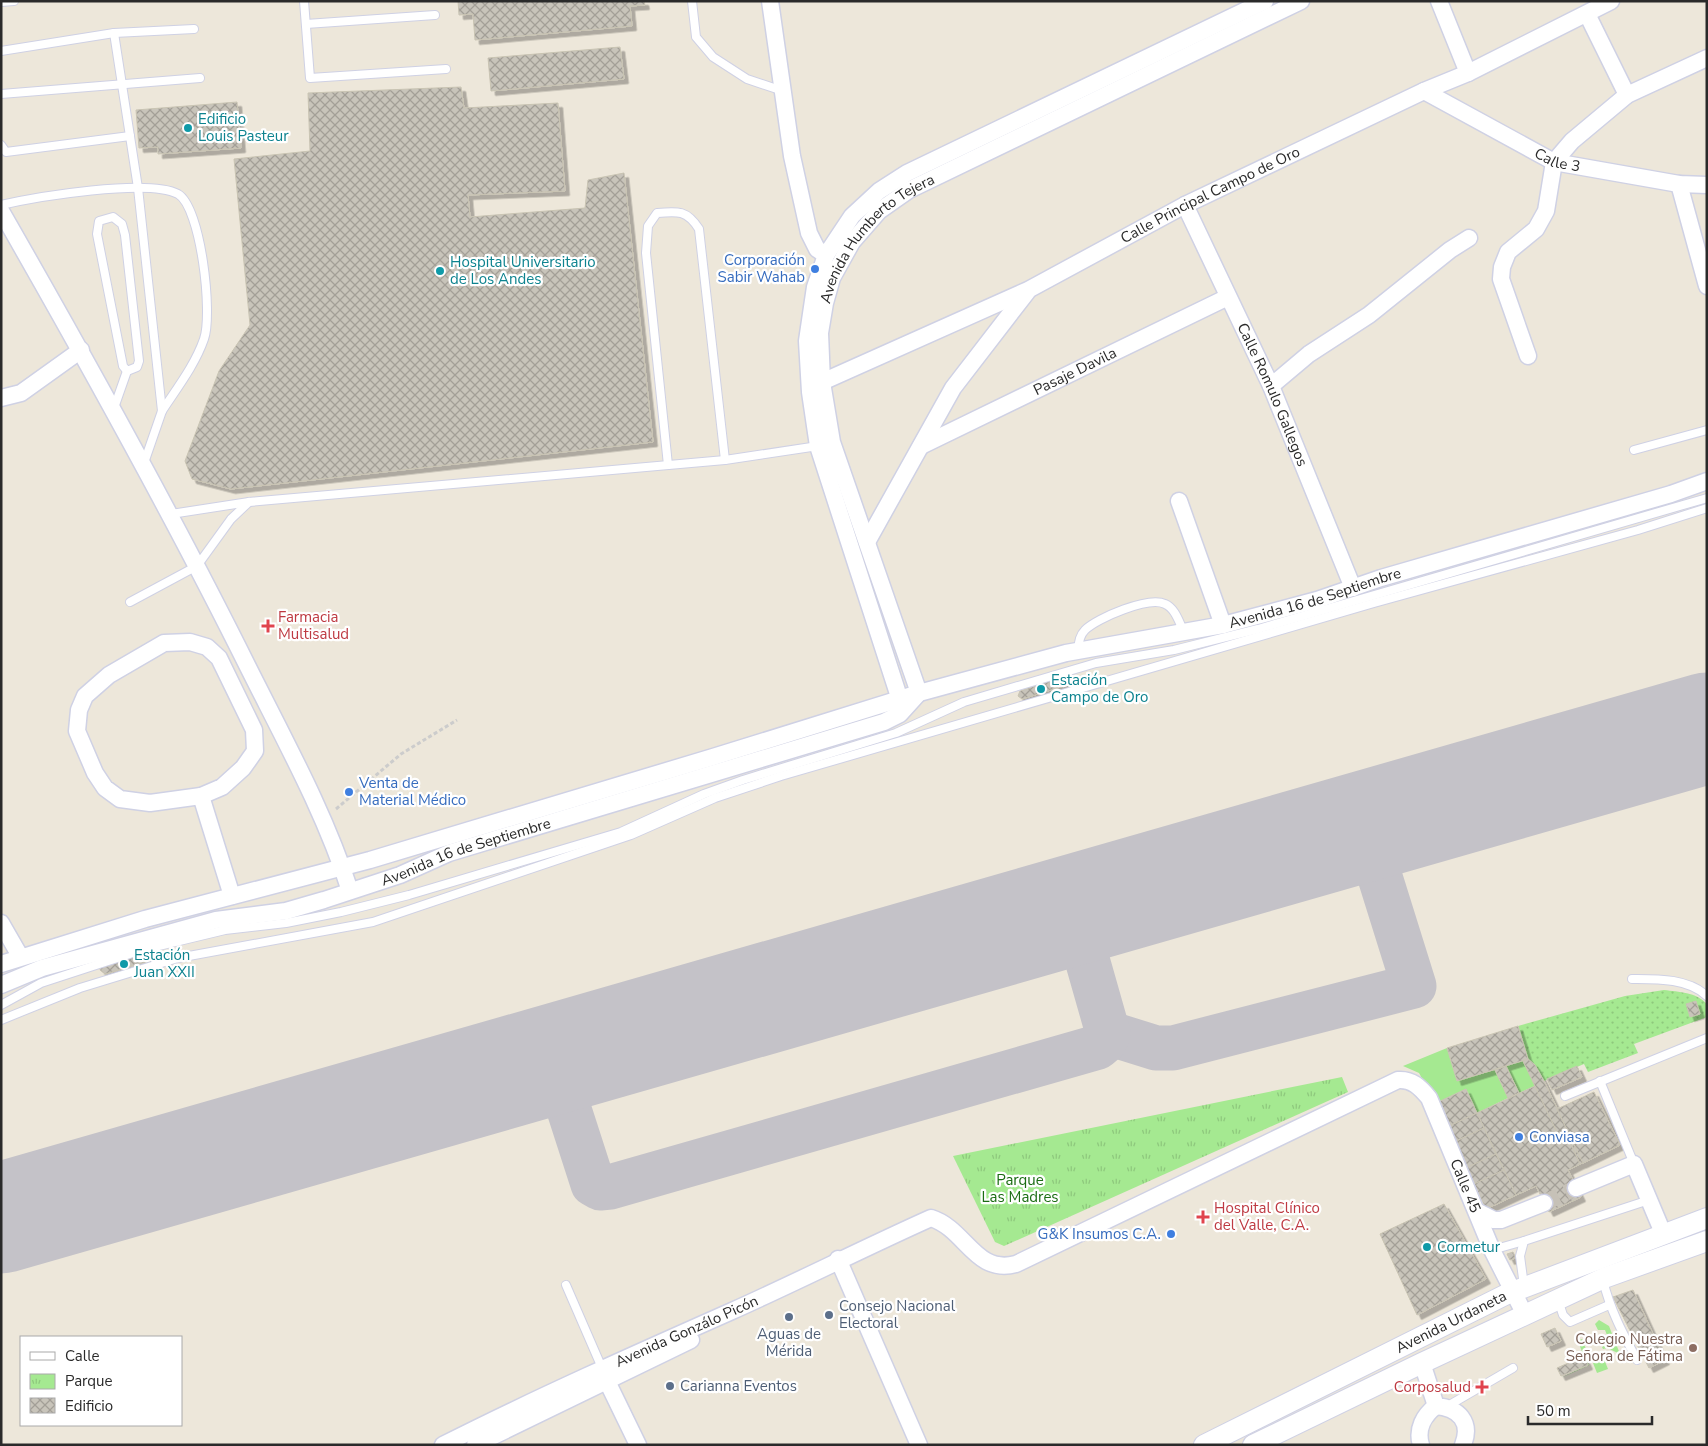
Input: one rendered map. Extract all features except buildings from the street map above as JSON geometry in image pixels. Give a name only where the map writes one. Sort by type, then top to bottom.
[{"type":"street","points":[[770,1],[792,156],[809,234],[817,249],[826,255]]},
{"type":"street","name":"Avenida Humberto Tejera","points":[[900,700],[825,444],[807,341],[809,314],[815,287],[826,255],[852,216],[879,190],[907,173],[1265,1]]},
{"type":"street","name":"Avenida Humberto Tejera","points":[[816,387],[824,303],[832,278],[852,242],[879,211],[909,190],[1300,1]]},
{"type":"street","points":[[1439,1],[1468,73]]},
{"type":"street","name":"Calle Principal Campo de Oro","points":[[816,387],[1028,290],[1185,204],[1424,91],[1468,73],[1611,1]]},
{"type":"street","points":[[1588,14],[1627,95]]},
{"type":"street","points":[[1528,356],[1501,279],[1502,267],[1508,252],[1536,229],[1546,211],[1554,162],[1572,141],[1627,95],[1707,58]]},
{"type":"street","name":"Calle 3","points":[[1424,91],[1554,162],[1679,184],[1707,185]]},
{"type":"street","points":[[1679,184],[1707,286]]},
{"type":"street","name":"Calle Romulo Gallegos","points":[[1185,204],[1271,386],[1353,588]]},
{"type":"street","points":[[1,211],[81,350],[171,514],[324,819],[350,891]]},
{"type":"street","points":[[1271,386],[1309,354],[1368,315],[1469,238]]},
{"type":"street","points":[[867,542],[953,388],[1028,290]]},
{"type":"street","name":"Pasaje Davila","points":[[922,446],[1228,297]]},
{"type":"street","points":[[1,398],[21,393],[81,350]]},
{"type":"street","name":"Avenida Humberto Tejera","points":[[825,444],[867,542],[919,693]]},
{"type":"street","name":"Avenida 16 de Septiembre","points":[[1,964],[20,956],[145,919],[342,866],[919,693],[1078,651],[1223,625],[1671,494],[1707,481]]},
{"type":"street","points":[[1179,500],[1223,625]]},
{"type":"street","points":[[190,642],[207,648],[219,658],[254,730],[255,751],[243,768],[222,787],[201,796],[150,803],[120,800],[105,788],[95,773],[77,731],[79,710],[85,696],[109,675],[164,643],[190,642]]},
{"type":"street","name":"Avenida 16 de Septiembre","points":[[1,985],[42,968],[216,920],[286,910],[350,891],[400,874],[449,853],[884,722],[900,714],[919,693]]},
{"type":"street","points":[[201,796],[232,896]]},
{"type":"street","points":[[1,923],[20,956]]},
{"type":"street","name":"Calle 45","points":[[931,1218],[943,1222],[955,1231],[985,1263],[1003,1268],[1016,1264],[1398,1080],[1409,1080],[1428,1098],[1478,1212],[1492,1250],[1519,1290],[1525,1315]]},
{"type":"street","points":[[1576,1188],[1634,1164],[1663,1233]]},
{"type":"street","points":[[1478,1212],[1494,1220],[1500,1220],[1544,1203]]},
{"type":"street","name":"Avenida Gonzálo Picón","points":[[475,1445],[604,1375],[734,1310],[840,1264],[931,1218]]},
{"type":"street","name":"Avenida Urdaneta","points":[[1204,1445],[1519,1290],[1663,1233],[1707,1218]]},
{"type":"street","name":"Avenida Urdaneta","points":[[1253,1445],[1422,1363],[1603,1279],[1707,1241]]},
{"type":"street","points":[[840,1264],[919,1445]]},
{"type":"street","points":[[1422,1363],[1441,1406]]},
{"type":"street","points":[[604,1375],[638,1445]]},
{"type":"street","name":"Avenida Gonzálo Picón","points":[[443,1445],[534,1398],[604,1375]]},
{"type":"street","points":[[1421,1445],[1419,1438],[1421,1425],[1427,1414],[1441,1406],[1457,1411],[1465,1421],[1467,1433],[1463,1445]]},
{"type":"lane","points":[[1,2],[14,1]]},
{"type":"lane","points":[[304,1],[310,78],[446,69]]},
{"type":"lane","points":[[692,1],[696,37],[713,57],[747,80],[783,91]]},
{"type":"lane","points":[[306,24],[435,15]]},
{"type":"lane","points":[[1,51],[114,34],[194,28]]},
{"type":"lane","points":[[114,34],[124,85],[138,188],[162,411]]},
{"type":"lane","points":[[1,94],[200,78]]},
{"type":"lane","points":[[1,145],[6,152],[130,136]]},
{"type":"lane","points":[[1,205],[48,195],[138,188],[166,190],[179,194],[189,205],[197,229],[204,267],[207,300],[205,337],[188,370],[162,411],[144,465]]},
{"type":"lane","points":[[668,465],[646,253],[648,226],[657,213],[676,211],[692,217],[700,229],[725,460]]},
{"type":"lane","points":[[114,410],[127,371],[137,367],[138,360],[125,235],[122,224],[118,220],[104,218],[98,224],[97,234],[123,366],[127,371]]},
{"type":"lane","points":[[1634,450],[1707,430]]},
{"type":"lane","points":[[171,514],[249,502],[725,460],[825,444]]},
{"type":"lane","points":[[1,1005],[41,983],[142,950],[225,930],[286,924],[341,912],[408,895],[621,832],[704,794],[743,780],[896,733],[964,702],[1096,663],[1174,650],[1258,629],[1707,498]]},
{"type":"lane","points":[[130,602],[197,566],[231,519],[249,502]]},
{"type":"lane","points":[[1,1020],[80,988],[178,958],[373,922],[631,835],[715,798],[781,776],[1374,603],[1638,530],[1707,508]]},
{"type":"lane","points":[[1078,651],[1080,635],[1086,629],[1100,619],[1144,603],[1164,603],[1173,609],[1184,632]]},
{"type":"lane","points":[[1632,979],[1657,979],[1683,984],[1702,991],[1707,996]]},
{"type":"lane","points":[[1565,1096],[1707,1038]]},
{"type":"lane","points":[[1600,1081],[1634,1164]]},
{"type":"lane","points":[[1492,1250],[1649,1200]]},
{"type":"lane","points":[[1519,1290],[1524,1241]]},
{"type":"lane","points":[[1603,1279],[1609,1305],[1638,1360]]},
{"type":"lane","points":[[566,1285],[604,1375]]},
{"type":"lane","points":[[1558,1300],[1563,1315],[1570,1322],[1609,1305]]},
{"type":"lane","points":[[1441,1406],[1513,1368]]},
{"type":"path","points":[[324,819],[401,754],[457,720]]},
{"type":"green space","points":[[1664,990],[1687,993],[1703,1000],[1707,1004],[1707,1017],[1634,1044],[1638,1053],[1588,1072],[1584,1064],[1544,1081],[1535,1065],[1528,1059],[1518,1026],[1625,996]]},
{"type":"green space","points":[[1447,1048],[1457,1081],[1495,1070],[1508,1098],[1477,1113],[1466,1089],[1436,1103],[1419,1073],[1403,1066]]},
{"type":"green space","points":[[1523,1061],[1535,1086],[1519,1093],[1506,1066]]},
{"type":"green space","name":"Parque Las Madres","points":[[1342,1077],[1348,1092],[1004,1246],[995,1242],[953,1156]]},
{"type":"green space","points":[[1599,1320],[1609,1326],[1620,1354],[1607,1348],[1603,1349],[1602,1347],[1610,1343],[1605,1330],[1598,1330],[1595,1324]]},
{"type":"green space","points":[[1582,1339],[1590,1359],[1587,1361],[1589,1365],[1561,1378],[1587,1365],[1578,1341]]},
{"type":"green space","points":[[1602,1354],[1608,1369],[1597,1373],[1593,1363]]},
{"type":"taxiway","points":[[1108,1033],[1156,1048],[1173,1048],[1414,986],[1364,826]]},
{"type":"taxiway","points":[[553,1060],[593,1184],[600,1188],[610,1187],[1098,1047],[1105,1041],[1108,1033],[1073,910]]},
{"type":"runway","points":[[1,1218],[1707,728]]},
{"type":"tunnel","points":[[1544,1203],[1576,1188]]},
{"type":"place","name":"Edificio Louis Pasteur","points":[[188,128]]},
{"type":"place","name":"Corporación Sabir Wahab","points":[[815,269]]},
{"type":"place","name":"Hospital Universitario de Los Andes","points":[[440,271]]},
{"type":"place","name":"Farmacia Multisalud","points":[[268,626]]},
{"type":"place","name":"Estación Campo de Oro","points":[[1041,689]]},
{"type":"place","name":"Venta de Material Médico","points":[[349,792]]},
{"type":"place","name":"Estación Juan XXII","points":[[124,964]]},
{"type":"place","name":"Conviasa","points":[[1519,1137]]},
{"type":"place","name":"Hospital Clínico del Valle, C.A.","points":[[1203,1217]]},
{"type":"place","name":"G&K Insumos C.A.","points":[[1171,1234]]},
{"type":"place","name":"Cormetur","points":[[1427,1247]]},
{"type":"place","name":"Consejo Nacional Electoral","points":[[829,1315]]},
{"type":"place","name":"Aguas de Mérida","points":[[789,1317]]},
{"type":"place","name":"Colegio Nuestra Señora de Fátima","points":[[1693,1348]]},
{"type":"place","name":"Carianna Eventos","points":[[670,1386]]},
{"type":"place","name":"Corposalud","points":[[1482,1387]]}]
